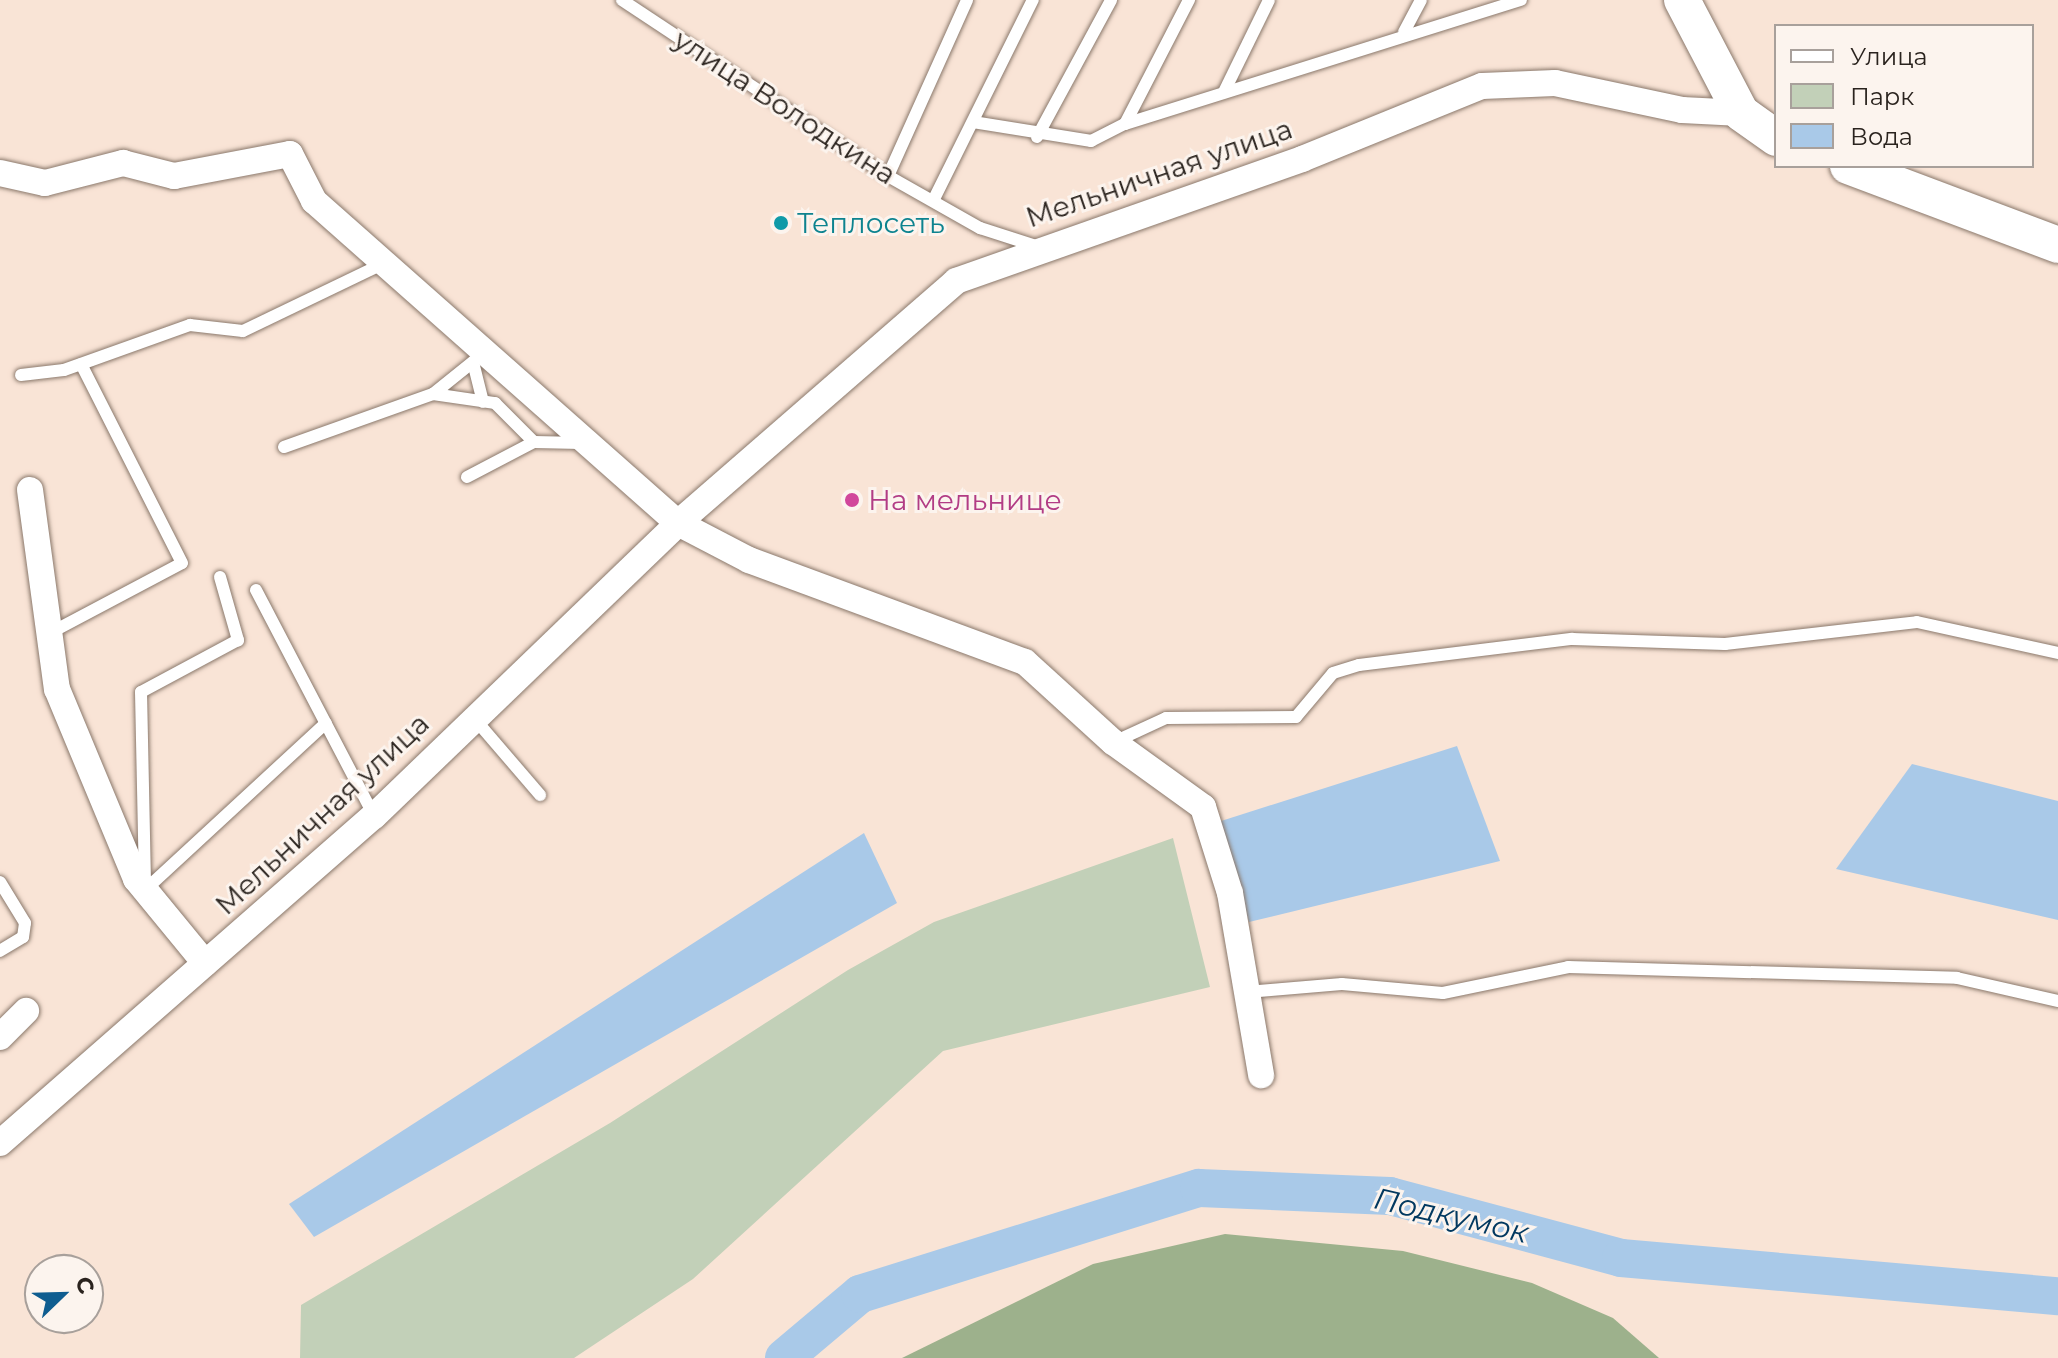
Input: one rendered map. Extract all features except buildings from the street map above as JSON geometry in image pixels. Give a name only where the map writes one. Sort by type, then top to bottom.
[{"type":"street","points":[[1682,0],[1741,113],[1774,137]]},
{"type":"street","name":"Мельничная улица","points":[[0,1143],[374,816],[473,717],[678,523],[956,281],[1039,247],[1302,159],[1482,86],[1555,83],[1682,110],[1741,113]]},
{"type":"street","points":[[0,173],[45,183],[123,163],[174,176],[290,154],[314,201],[384,263],[479,358],[678,523],[749,560],[1025,662],[1113,742],[1203,807],[1230,893],[1261,1075]]},
{"type":"street","points":[[1853,168],[2058,245]]},
{"type":"street","points":[[30,490],[57,689],[145,890],[205,963]]},
{"type":"lane","name":"улица Володкина","points":[[622,0],[888,176],[934,199],[980,228],[1039,247]]},
{"type":"lane","points":[[888,176],[967,0]]},
{"type":"lane","points":[[934,199],[1033,0]]},
{"type":"lane","points":[[1037,137],[1111,0]]},
{"type":"lane","points":[[1125,124],[1189,0]]},
{"type":"lane","points":[[1224,92],[1269,0]]},
{"type":"lane","points":[[1404,32],[1421,0]]},
{"type":"lane","points":[[973,122],[1037,137],[1091,141],[1125,124],[1521,0]]},
{"type":"lane","points":[[21,375],[81,364],[190,325],[243,331],[384,263]]},
{"type":"lane","points":[[284,447],[433,394],[479,358]]},
{"type":"lane","points":[[479,358],[483,402]]},
{"type":"lane","points":[[50,633],[182,563],[81,364]]},
{"type":"lane","points":[[433,394],[495,403],[534,442]]},
{"type":"lane","points":[[467,477],[534,442],[584,443]]},
{"type":"lane","points":[[145,890],[141,692],[238,640],[220,577]]},
{"type":"lane","points":[[256,590],[374,816]]},
{"type":"lane","points":[[1113,742],[1166,718],[1296,717],[1333,673],[1359,665],[1572,639],[1725,644],[1917,622],[2058,653]]},
{"type":"lane","points":[[473,717],[540,795]]},
{"type":"lane","points":[[145,890],[326,723]]},
{"type":"lane","points":[[0,882],[25,923],[23,937],[0,951]]},
{"type":"lane","points":[[1247,992],[1342,984],[1443,993],[1568,967],[1957,978],[2058,1001]]},
{"type":"green space","points":[[1173,838],[1210,987],[943,1051],[693,1279],[574,1358],[300,1358],[301,1305],[610,1123],[848,970],[934,922]]},
{"type":"green space","points":[[1225,1234],[1403,1251],[1532,1283],[1613,1318],[1659,1358],[902,1358],[1093,1264]]},
{"type":"water","points":[[1457,746],[1500,861],[1249,922],[1218,822]]},
{"type":"water","points":[[1912,764],[2058,801],[2058,920],[1836,869]]},
{"type":"water","points":[[864,833],[897,903],[314,1237],[289,1204]]},
{"type":"waterway","name":"Подкумок","points":[[784,1358],[860,1294],[1199,1188],[1390,1196],[1621,1258],[2058,1296]]},
{"type":"place","name":"Теплосеть","points":[[781,223]]},
{"type":"place","name":"На мельнице","points":[[852,500]]}]
